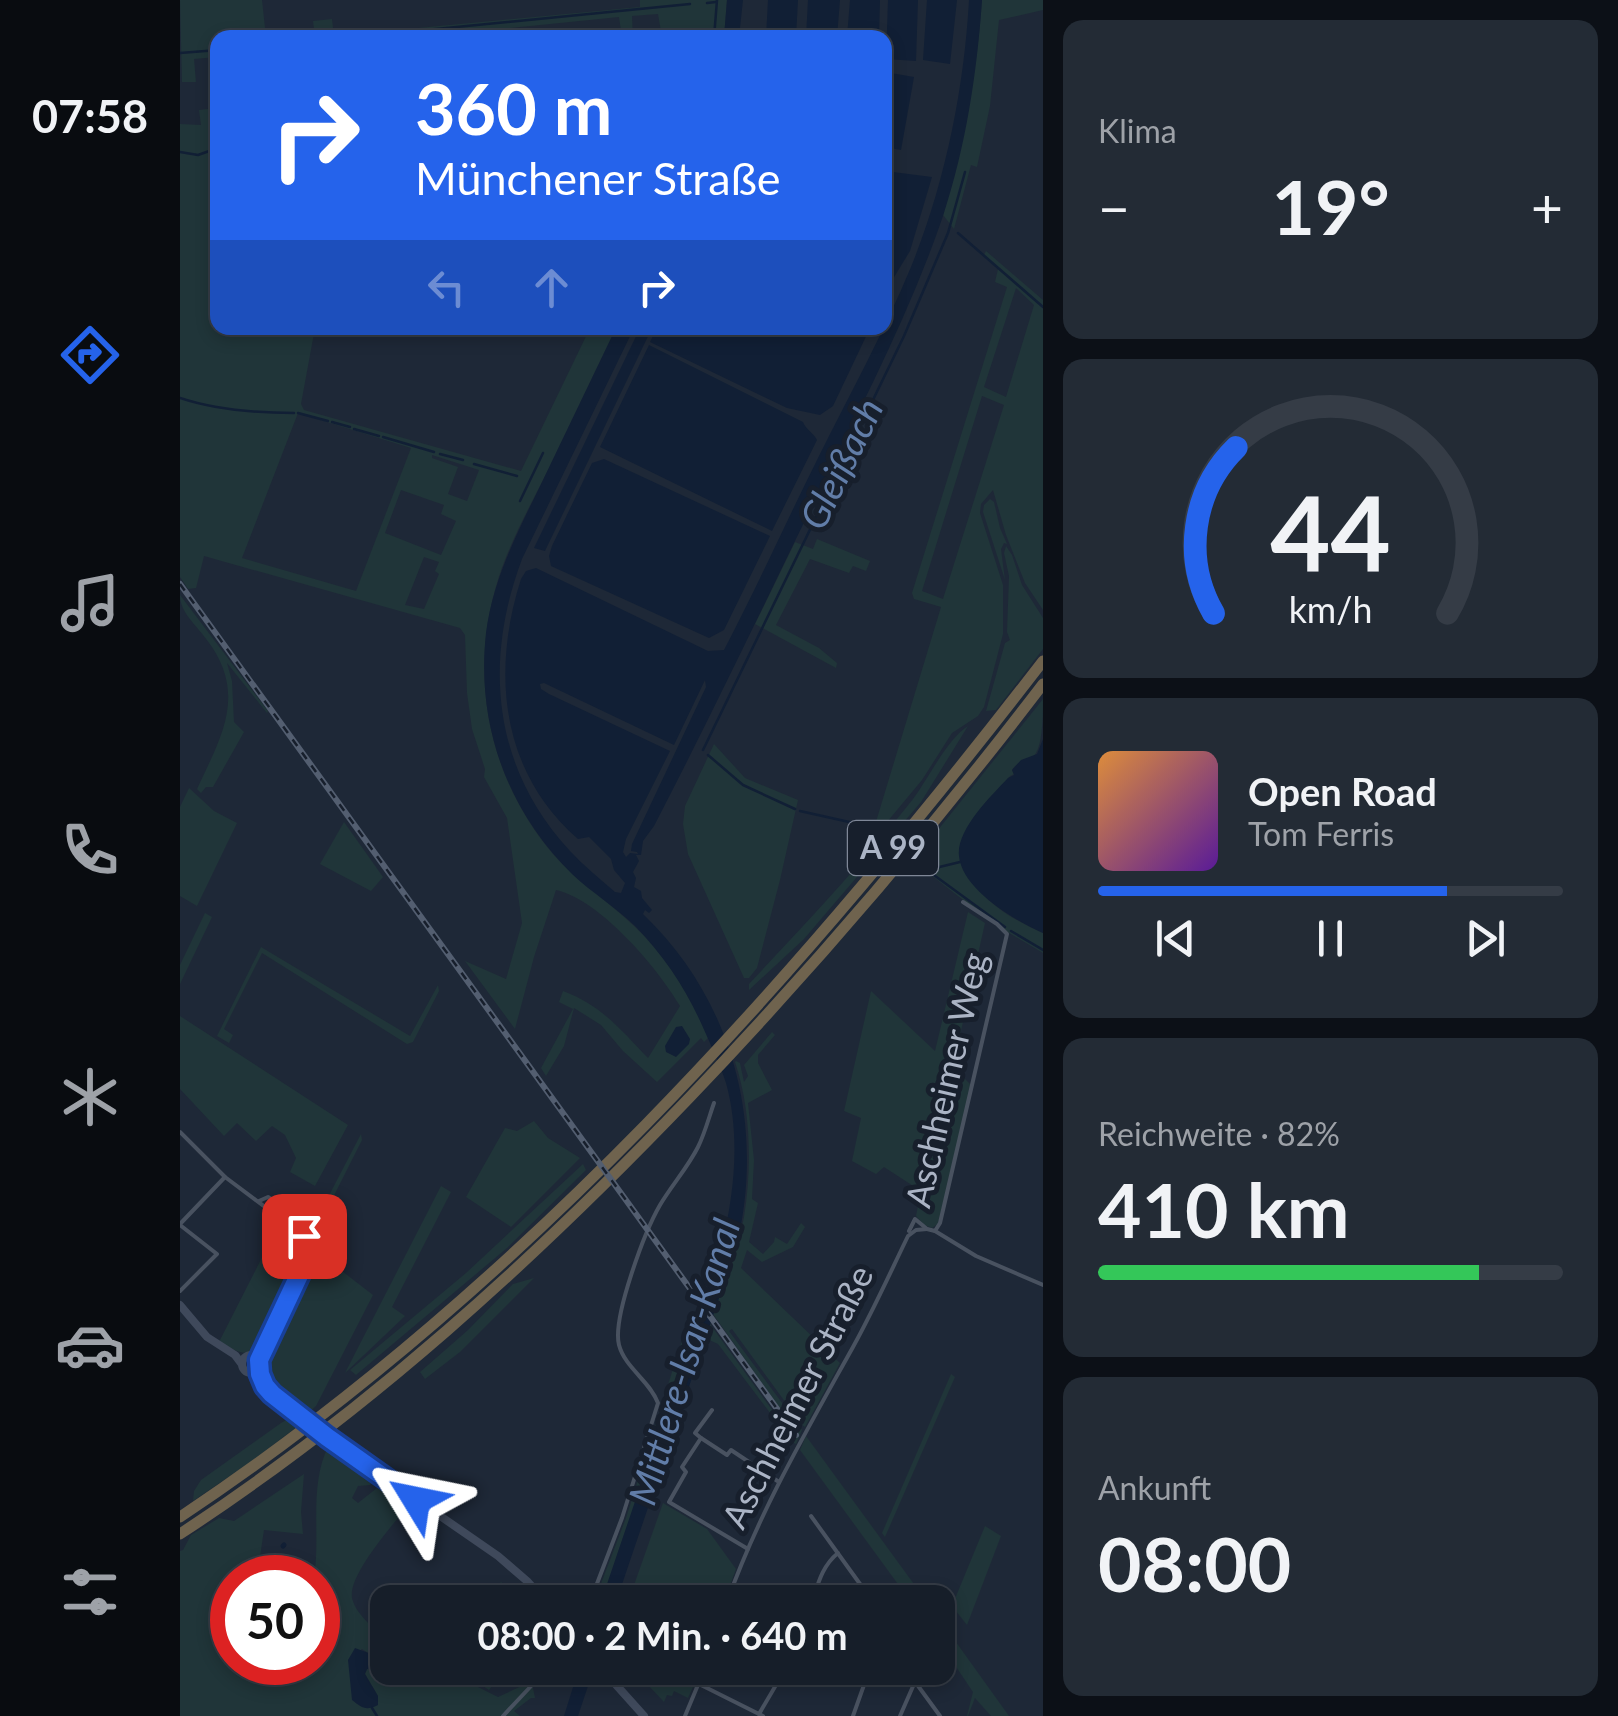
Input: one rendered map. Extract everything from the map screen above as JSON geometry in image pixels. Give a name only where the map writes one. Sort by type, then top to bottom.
[{"type":"highway","name":"A 99","points":[[180,1517],[336,1405],[462,1300],[602,1168],[827,927],[920,817],[1043,660]]},
{"type":"highway","name":"A 99","points":[[180,1534],[344,1416],[474,1308],[610,1179],[800,980],[925,834],[1043,684]]},
{"type":"main road","points":[[180,1305],[207,1337],[252,1363],[265,1386],[290,1410],[498,1556],[531,1585]]},
{"type":"main road","points":[[616,1685],[644,1716]]},
{"type":"street","name":"Aschheimer Weg","points":[[935,1231],[1007,934],[963,902]]},
{"type":"street","points":[[596,1585],[658,1403],[620,1346],[622,1306],[648,1230],[698,1146],[714,1103]]},
{"type":"street","points":[[180,1132],[225,1177],[312,1246],[268,1340],[252,1363]]},
{"type":"street","points":[[180,1291],[217,1254],[180,1224],[225,1177]]},
{"type":"street","points":[[258,1202],[271,1199],[268,1208]]},
{"type":"street","points":[[908,1236],[915,1219],[966,1252],[1043,1285]]},
{"type":"street","name":"Aschheimer Straße","points":[[734,1585],[779,1482],[908,1236],[927,1229]]},
{"type":"street","points":[[712,1410],[695,1433],[727,1455],[732,1450],[739,1454],[779,1482]]},
{"type":"street","points":[[702,1438],[682,1467],[686,1472],[670,1502],[748,1548]]},
{"type":"street","points":[[811,1516],[862,1585]]},
{"type":"street","points":[[818,1585],[828,1562],[838,1553]]},
{"type":"street","points":[[502,1716],[532,1685]]},
{"type":"street","points":[[684,1716],[699,1685]]},
{"type":"street","points":[[701,1685],[761,1715],[777,1685]]},
{"type":"street","points":[[853,1716],[864,1685]]},
{"type":"street","points":[[900,1716],[915,1685]]},
{"type":"street","points":[[918,1685],[940,1716]]},
{"type":"green space","points":[[180,0],[262,0],[265,30],[210,30],[210,58],[194,59],[196,82],[182,82]]},
{"type":"green space","points":[[640,0],[727,0],[725,30],[661,30],[658,14],[632,16],[633,30],[621,30],[619,17],[490,30],[397,30],[640,7]]},
{"type":"green space","points":[[982,0],[1043,0],[1043,10],[999,20],[990,106],[977,167],[971,165],[954,229],[943,215],[968,109]]},
{"type":"green space","points":[[332,19],[333,30],[314,30],[313,21]]},
{"type":"green space","points":[[210,109],[210,335],[314,335],[301,404],[304,410],[521,471],[587,335],[613,335],[500,575],[487,625],[486,695],[501,763],[532,826],[562,864],[657,950],[685,992],[708,1038],[704,1042],[701,1038],[657,1082],[601,1025],[574,1008],[564,1046],[546,1076],[541,1068],[573,1009],[559,1002],[563,991],[599,1011],[648,1058],[680,1006],[626,937],[591,907],[556,890],[515,1029],[465,961],[506,979],[522,923],[507,818],[484,777],[472,729],[465,635],[460,628],[204,556],[196,588],[188,589],[180,577],[180,124],[201,125],[199,110]],"holes":[[[298,413],[411,448],[356,591],[242,558]],[[432,455],[479,470],[467,501],[448,494],[458,467]],[[401,490],[444,505],[441,514],[456,521],[441,555],[385,533]],[[424,557],[439,562],[435,571],[439,574],[424,609],[405,605]]]},
{"type":"green space","points":[[986,251],[1043,300],[1043,610],[1025,583],[993,490],[981,504],[980,513],[1003,585],[1003,634],[984,707],[978,716],[952,733],[922,780],[882,828],[875,825],[941,607],[914,599],[912,593],[1007,287],[995,282],[998,269],[984,255]],"holes":[[[1016,288],[1034,305],[1006,397],[984,387]],[[982,396],[1004,405],[943,599],[922,591]]]},
{"type":"green space","points":[[990,499],[1007,544],[1001,549],[1005,580],[983,512]]},
{"type":"green space","points":[[817,539],[870,561],[866,571],[853,566],[849,573],[810,559],[776,625],[819,648],[837,663],[836,668],[755,624],[795,542],[813,549]]},
{"type":"green space","points":[[1006,546],[1022,585],[1043,618],[1043,649],[996,710],[986,711],[1005,643],[1010,640]]},
{"type":"green space","points":[[180,595],[268,711],[227,663],[234,722],[244,732],[213,787],[206,787],[201,793],[197,789],[222,730],[228,694],[217,655],[185,611]]},
{"type":"green space","points":[[1043,699],[1042,731],[1036,753],[1012,770],[1014,774],[980,809],[963,837],[959,853],[972,880],[988,900],[1043,933],[1043,953],[994,924],[913,861]]},
{"type":"green space","points":[[968,726],[921,802],[804,939],[749,990],[749,984],[894,823],[946,749]]},
{"type":"green space","points":[[714,744],[745,778],[798,800],[757,968],[749,978],[744,978],[688,854],[683,824],[685,806]]},
{"type":"green space","points":[[189,788],[214,811],[237,823],[197,906],[180,896],[180,807]]},
{"type":"green space","points":[[344,822],[383,877],[371,891],[320,864]]},
{"type":"green space","points":[[968,912],[985,923],[953,1067],[971,1085],[938,1224],[932,1228],[916,1216],[921,1191],[884,1167],[876,1174],[852,1161],[861,1118],[844,1111],[871,991],[935,1051]]},
{"type":"green space","points":[[205,913],[212,917],[180,984],[180,965]]},
{"type":"green space","points":[[261,947],[410,1036],[438,985],[439,991],[413,1042],[407,1044],[262,953],[224,1029],[233,1035],[229,1043],[217,1036]]},
{"type":"green space","points":[[180,1016],[348,1125],[315,1186],[290,1172],[296,1158],[285,1135],[272,1126],[256,1141],[237,1123],[224,1136],[180,1089]]},
{"type":"green space","points":[[772,1032],[775,1035],[758,1055],[758,1063],[772,1090],[748,1103],[754,1160],[752,1199],[758,1203],[749,1242],[763,1254],[775,1237],[787,1244],[801,1223],[805,1227],[793,1247],[762,1262],[747,1250],[741,1268],[840,1363],[805,1427],[732,1329],[729,1331],[802,1430],[796,1444],[718,1344],[705,1338],[710,1324],[791,1436],[796,1436],[713,1314],[738,1242],[747,1198],[747,1119],[735,1062],[740,1063],[744,1082],[748,1076],[744,1065]]},
{"type":"green space","points":[[534,1121],[548,1138],[580,1158],[511,1227],[466,1197],[505,1128],[517,1131]]},
{"type":"green space","points":[[361,1134],[362,1140],[314,1235],[310,1232]]},
{"type":"green space","points":[[583,1164],[586,1170],[507,1248],[356,1375],[350,1370],[466,1273]]},
{"type":"green space","points":[[441,1186],[451,1192],[392,1307],[405,1316],[345,1373]]},
{"type":"green space","points":[[280,1222],[306,1241],[308,1252],[263,1344],[251,1352],[236,1351],[219,1342]]},
{"type":"green space","points":[[316,1251],[373,1295],[316,1406],[307,1414],[269,1379],[273,1348],[285,1314]]},
{"type":"green space","points":[[534,1278],[460,1352],[425,1379],[420,1372],[513,1284]]},
{"type":"green space","points":[[684,1334],[692,1337],[607,1585],[600,1585],[626,1518]]},
{"type":"green space","points":[[951,1374],[955,1377],[885,1537],[882,1533]]},
{"type":"green space","points":[[292,1417],[302,1423],[193,1501],[201,1480]]},
{"type":"green space","points":[[806,1436],[915,1585],[899,1585],[800,1450]]},
{"type":"green space","points":[[329,1445],[377,1476],[370,1485],[358,1486],[352,1498],[358,1503],[377,1488],[410,1503],[357,1576],[352,1598],[370,1624],[370,1654],[362,1649],[348,1660],[378,1696],[372,1685],[474,1685],[498,1697],[530,1685],[535,1698],[514,1711],[520,1716],[180,1716],[180,1551],[191,1535],[219,1518],[234,1521],[304,1474],[303,1534],[264,1530],[260,1555],[210,1555],[210,1685],[340,1685],[340,1555],[316,1555],[317,1493]]},
{"type":"green space","points":[[663,1503],[707,1529],[736,1569],[730,1585],[634,1585]]},
{"type":"green space","points":[[985,1526],[1001,1536],[967,1625],[955,1610],[955,1599]]},
{"type":"green space","points":[[955,1641],[1009,1716],[991,1716],[975,1698],[967,1716],[973,1692],[955,1665]]},
{"type":"green space","points":[[648,1685],[696,1685],[688,1698],[674,1691],[664,1702]]},
{"type":"water","points":[[727,0],[743,0],[740,30],[725,30]]},
{"type":"water","points":[[768,0],[798,0],[796,30],[766,30]]},
{"type":"water","points":[[808,0],[840,0],[838,30],[806,30]]},
{"type":"water","points":[[850,0],[880,0],[879,30],[848,30]]},
{"type":"water","points":[[888,0],[918,0],[916,61],[892,59],[892,30],[887,30]]},
{"type":"water","points":[[927,0],[957,0],[950,64],[923,60]]},
{"type":"water","name":"Mittlere-Isar-Kanal","points":[[969,0],[982,0],[974,82],[958,163],[915,290],[714,706],[643,841],[641,855],[636,855],[639,861],[633,872],[634,887],[641,891],[652,910],[643,914],[674,948],[700,986],[720,1026],[735,1068],[744,1112],[747,1157],[736,1248],[622,1585],[607,1585],[721,1248],[732,1187],[731,1103],[699,1019],[658,952],[636,927],[572,874],[549,849],[514,794],[501,764],[486,700],[484,667],[490,612],[517,534],[613,335],[631,335],[522,559],[502,637],[500,675],[502,713],[525,785],[544,819],[570,851],[615,892],[621,893],[625,883],[611,859],[589,837],[578,839],[552,812],[532,783],[518,752],[509,719],[506,650],[521,579],[526,571],[536,568],[708,651],[724,650],[880,335],[892,335],[892,308],[923,235],[943,169],[957,102]],"holes":[[[705,680],[706,687],[631,851],[638,854],[626,857],[626,839],[670,751],[549,694],[540,684],[674,745]]]},
{"type":"water","points":[[892,73],[914,77],[901,150],[892,148]]},
{"type":"water","points":[[892,172],[932,177],[910,251],[892,281]]},
{"type":"water","points":[[637,335],[649,335],[545,551],[534,548]]},
{"type":"water","points":[[654,335],[867,335],[833,406],[820,415],[787,408],[650,342]]},
{"type":"water","points":[[649,345],[803,422],[817,440],[772,531],[600,447]]},
{"type":"water","points":[[604,459],[770,536],[724,630],[709,638],[551,566],[552,546],[592,463]]},
{"type":"water","points":[[1043,739],[1043,933],[1005,912],[980,892],[962,869],[959,856],[963,835],[976,814],[1014,775],[1012,770],[1021,760],[1037,754]]},
{"type":"water","points":[[682,1026],[690,1039],[676,1057],[666,1052],[665,1046],[676,1027]]},
{"type":"water","points":[[355,1648],[370,1654],[370,1670],[365,1674],[378,1696],[378,1705],[361,1707],[352,1700],[348,1660]]},
{"type":"water","points":[[574,1685],[588,1685],[578,1716],[564,1716]]},
{"type":"waterway","points":[[715,30],[717,0]]},
{"type":"waterway","points":[[707,3],[716,2]]},
{"type":"waterway","points":[[425,30],[690,4]]},
{"type":"waterway","points":[[180,53],[210,51]]},
{"type":"waterway","points":[[180,152],[198,155],[210,151]]},
{"type":"waterway","name":"Gleißach","points":[[703,750],[904,336],[948,233],[965,172]]},
{"type":"waterway","points":[[958,233],[1043,307]]},
{"type":"waterway","points":[[180,398],[237,410],[294,413]]},
{"type":"waterway","points":[[298,413],[328,421]]},
{"type":"waterway","points":[[332,422],[350,427]]},
{"type":"waterway","points":[[354,429],[379,436]]},
{"type":"waterway","points":[[383,437],[434,452]]},
{"type":"waterway","points":[[520,501],[543,453]]},
{"type":"waterway","points":[[440,454],[463,460]]},
{"type":"waterway","points":[[474,464],[517,476]]},
{"type":"waterway","name":"Gleißach","points":[[708,755],[743,785],[795,809]]},
{"type":"waterway","name":"Gleißach","points":[[800,811],[876,828]]},
{"type":"waterway","points":[[927,870],[960,862]]},
{"type":"waterway","name":"Gleißach","points":[[927,870],[1005,927]]},
{"type":"waterway","name":"Gleißach","points":[[1011,931],[1043,950]]},
{"type":"waterway","points":[[372,1708],[377,1716]]},
{"type":"railway","points":[[180,584],[796,1435]]},
{"type":"route","points":[[304,1236],[312,1246],[310,1252],[259,1360],[265,1386],[290,1410],[416,1500]]}]
